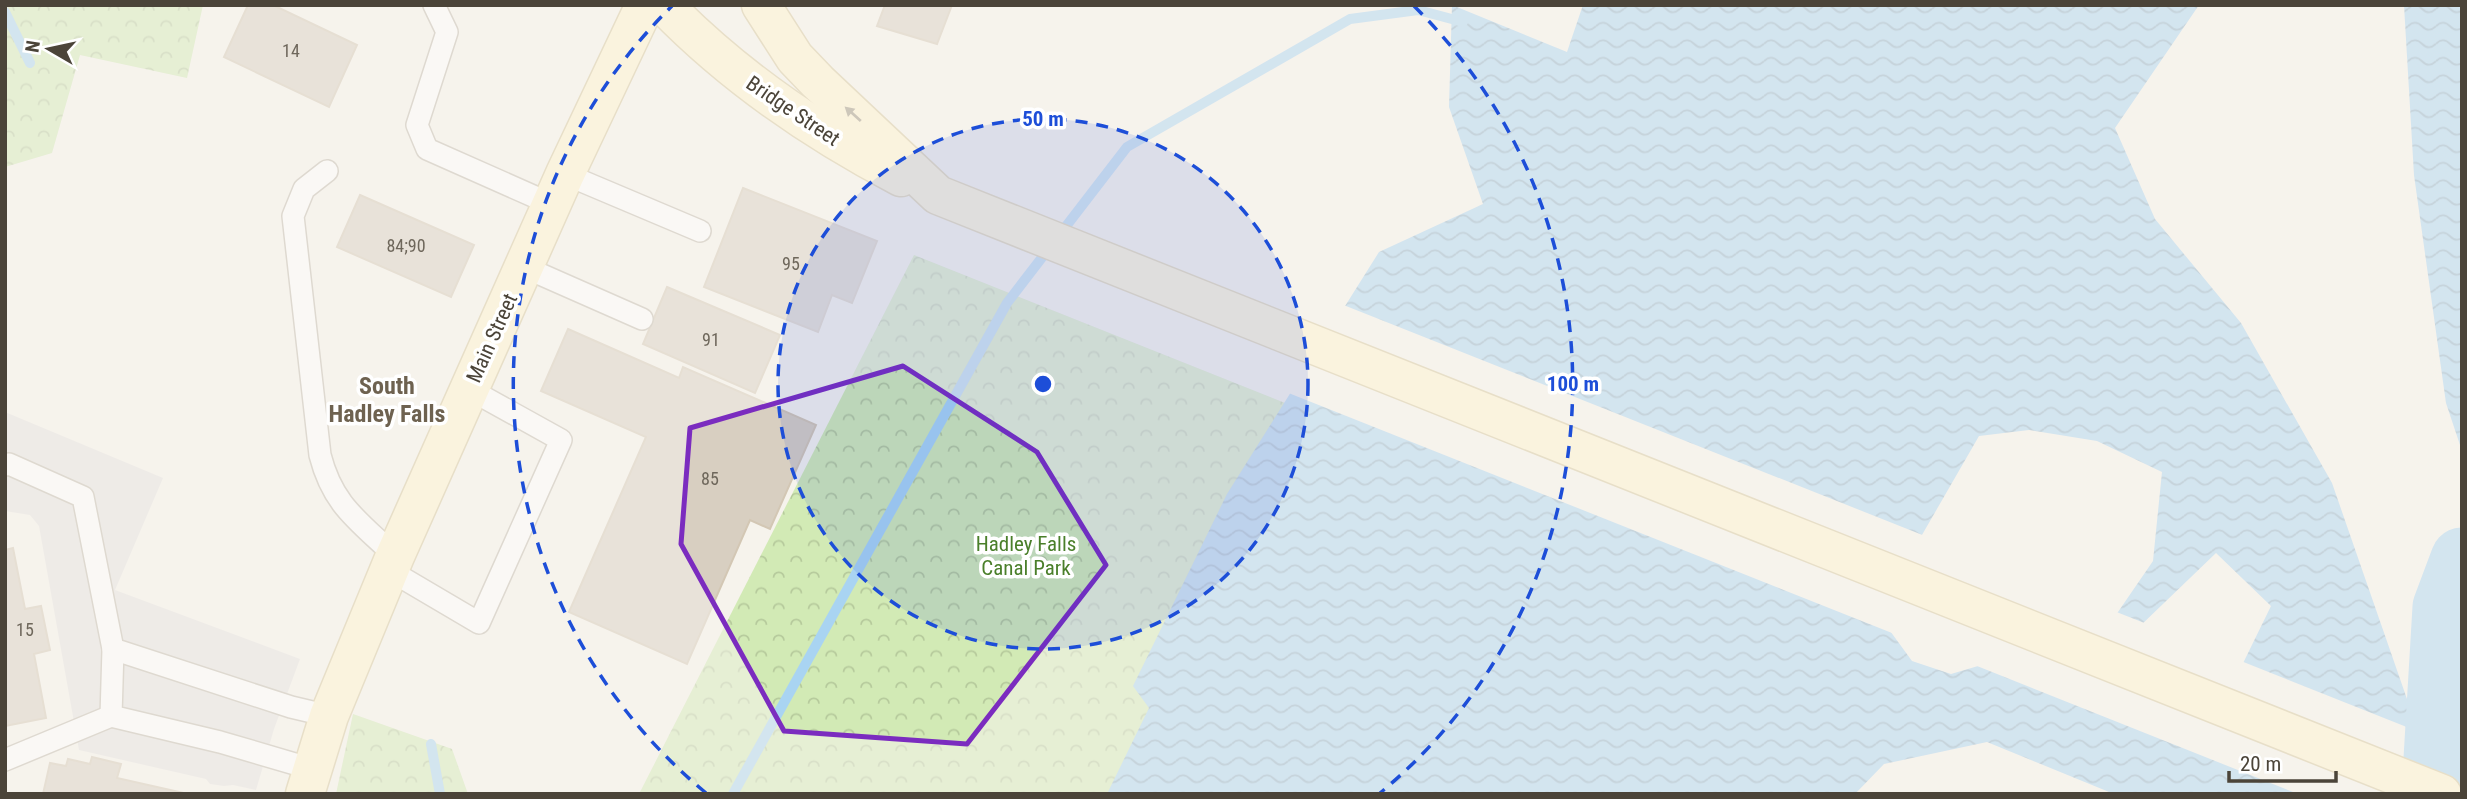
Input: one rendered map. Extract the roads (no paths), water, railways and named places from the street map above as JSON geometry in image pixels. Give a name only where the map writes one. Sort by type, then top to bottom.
[{"type":"main road","name":"Main Street","points":[[309,781],[329,716],[392,563],[558,189],[645,5]]},
{"type":"main road","name":"Bridge Street","points":[[664,5],[715,54],[794,115],[853,151],[938,195],[2442,794]]},
{"type":"main road","points":[[761,5],[779,36],[803,66],[938,195]]},
{"type":"lane","points":[[434,5],[447,32],[417,125],[427,149],[700,231]]},
{"type":"lane","points":[[327,171],[304,189],[293,216],[320,456],[326,480],[342,506],[392,563],[479,623],[561,440],[469,389]]},
{"type":"lane","points":[[524,267],[642,318]]},
{"type":"lane","points":[[5,465],[9,464],[83,497],[113,649],[111,716]]},
{"type":"lane","points":[[113,649],[291,707],[329,716]]},
{"type":"lane","points":[[5,760],[111,716],[220,742],[309,781]]},
{"type":"water","points":[[1452,5],[1567,52],[1583,5],[2199,5],[2115,128],[2155,219],[2241,323],[2332,483],[2407,699],[2462,724],[2462,794],[2114,794],[1987,742],[1884,764],[1855,794],[1107,794],[1149,708],[1133,686],[1227,494],[1379,252],[1483,204],[1449,107]],"holes":[[[2029,430],[2097,441],[2162,472],[2153,561],[2107,628],[1951,674],[1912,661],[1877,613],[1979,436]],[[2216,553],[2271,606],[2205,741],[2125,709],[2138,628]]]},
{"type":"water","points":[[2404,5],[2462,5],[2462,451],[2446,403],[2414,175]]},
{"type":"waterway","points":[[733,794],[1007,303],[1127,147],[1350,19],[1418,10],[1463,22]]},
{"type":"waterway","points":[[5,12],[30,63]]},
{"type":"waterway","points":[[2422,794],[2434,776],[2444,607],[2462,559]]},
{"type":"waterway","points":[[431,744],[440,794]]},
{"type":"district","name":"South Hadley Falls","points":[[387,400]]},
{"type":"park label","name":"Hadley Falls Canal Park","points":[[1026,556]]}]
